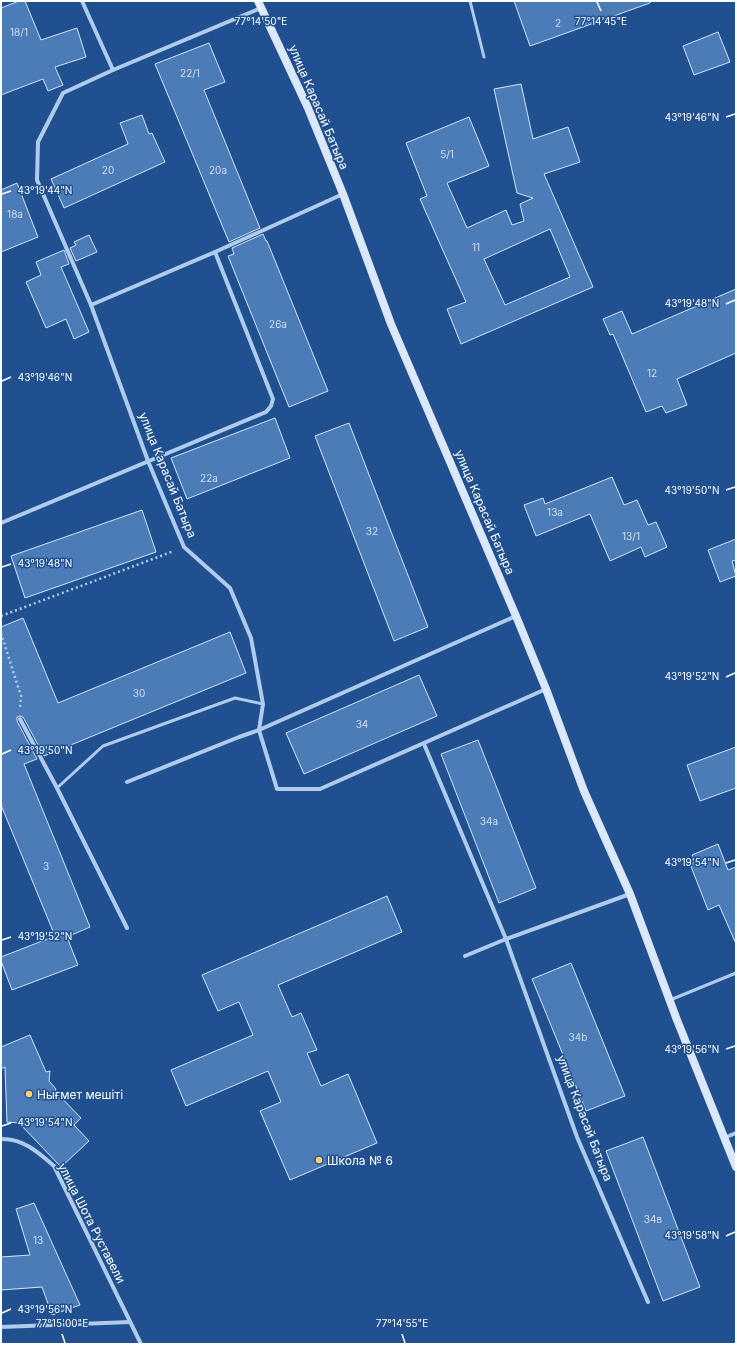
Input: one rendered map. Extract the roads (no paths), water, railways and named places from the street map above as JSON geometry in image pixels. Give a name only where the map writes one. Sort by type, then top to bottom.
[{"type":"main road","name":"улица Карасай Батыра","points":[[260,4],[308,108],[343,194],[391,324],[516,616],[546,689],[584,791],[630,894],[736,1167]]},
{"type":"street","points":[[82,1],[113,70]]},
{"type":"street","name":"улица Карасай Батыра","points":[[260,4],[63,93],[38,142],[37,180],[91,305],[148,461],[184,547],[230,588],[251,638],[263,704],[260,730],[277,790],[320,789],[546,689]]},
{"type":"street","points":[[91,305],[215,252],[343,194]]},
{"type":"street","points":[[1,523],[266,412],[271,406],[273,399],[215,252]]},
{"type":"street","points":[[127,782],[238,737],[260,730],[516,616]]},
{"type":"street","points":[[20,719],[57,788],[127,928]]},
{"type":"street","name":"улица Карасай Батыра","points":[[424,744],[506,939],[577,1137],[648,1302]]},
{"type":"street","points":[[465,956],[506,939],[630,894]]},
{"type":"street","points":[[724,1138],[736,1133]]},
{"type":"street","name":"улица Шота Руставели","points":[[1,1139],[8,1139],[31,1147],[54,1166],[141,1344]]},
{"type":"street","points":[[1,1327],[130,1322]]},
{"type":"lane","points":[[470,1],[484,57]]},
{"type":"lane","points":[[57,788],[103,746],[234,698],[263,704]]},
{"type":"lane","points":[[670,1000],[736,973]]},
{"type":"place","name":"Нығмет мешіті","points":[[29,1094]]},
{"type":"place","name":"Школа № 6","points":[[319,1160]]}]
